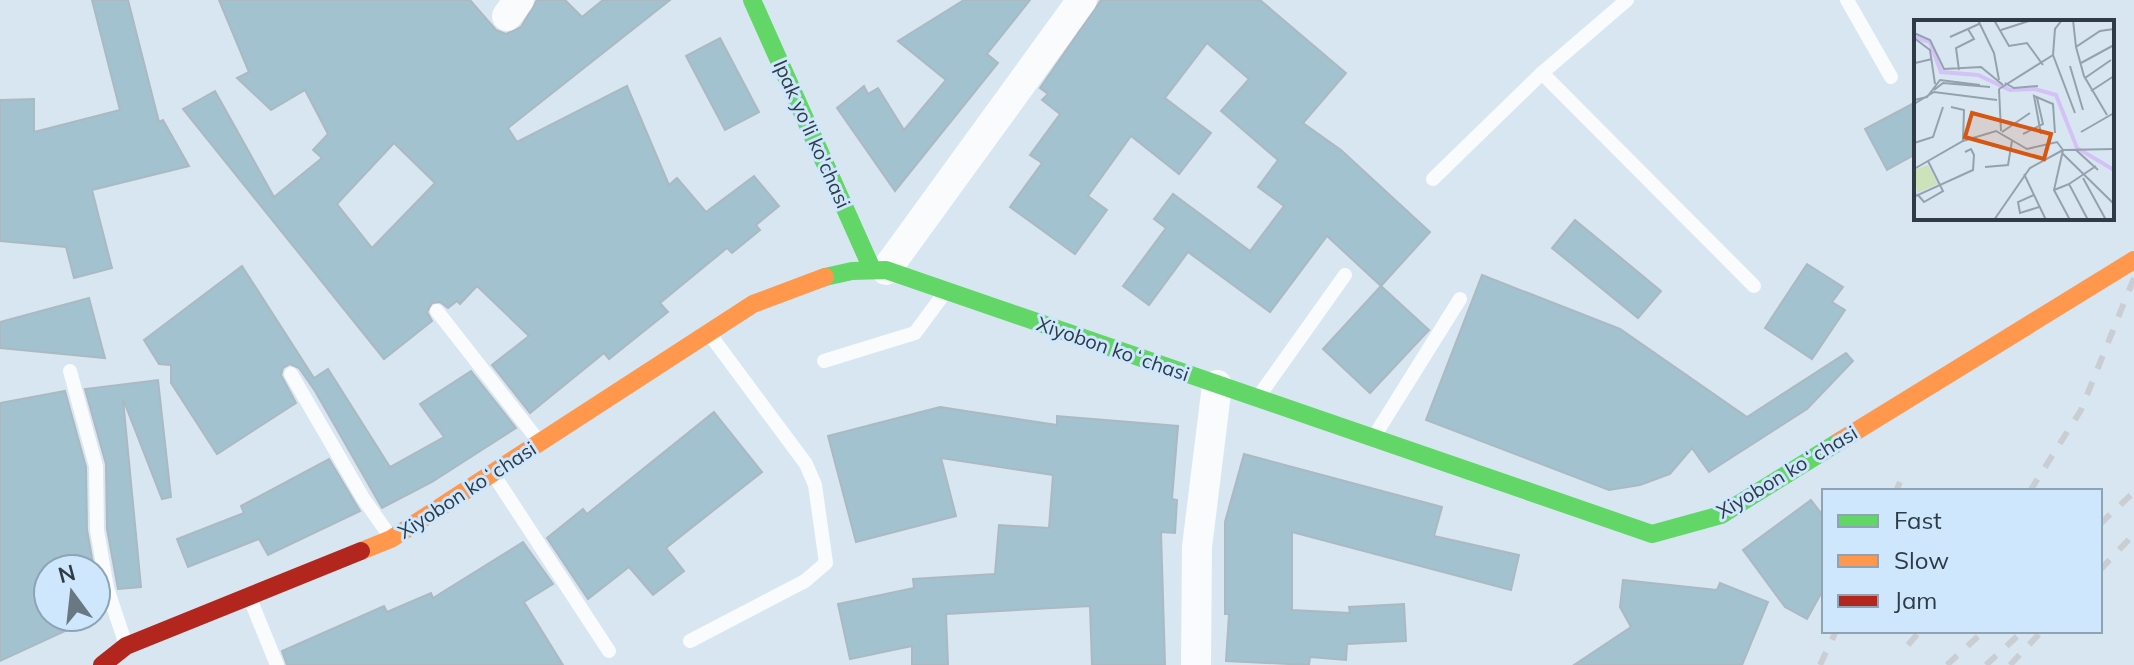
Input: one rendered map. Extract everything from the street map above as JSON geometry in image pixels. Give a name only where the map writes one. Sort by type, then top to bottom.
[{"type":"main road","name":"Ipak yo'li ko'chasi","points":[[752,0],[879,270]]},
{"type":"main road","name":"Xiyobon koʻchasi","points":[[102,665],[126,646],[391,539],[753,304],[809,283],[879,270],[1652,534],[1721,515],[2134,260]]},
{"type":"street","points":[[879,270],[1082,0]]},
{"type":"street","points":[[1196,665],[1197,547],[1217,385]]},
{"type":"lane","points":[[1433,179],[1542,73],[1627,0]]},
{"type":"lane","points":[[1847,0],[1891,77]]},
{"type":"lane","points":[[1542,73],[1754,286]]},
{"type":"lane","points":[[1257,400],[1345,275]]},
{"type":"lane","points":[[824,361],[915,333],[946,291]]},
{"type":"lane","points":[[1373,439],[1460,299]]},
{"type":"lane","points":[[437,311],[539,442]]},
{"type":"lane","points":[[690,641],[805,581],[826,563],[815,485],[806,464],[709,333]]},
{"type":"lane","points":[[70,371],[96,466],[97,530],[107,588],[126,646]]},
{"type":"lane","points":[[291,374],[363,498],[391,539]]},
{"type":"lane","points":[[493,473],[609,651]]},
{"type":"lane","points":[[249,596],[277,665]]},
{"type":"building","points":[[92,0],[128,0],[159,122],[163,120],[189,166],[92,190],[112,268],[74,278],[66,247],[0,241],[0,100],[34,99],[34,132],[120,110]]},
{"type":"building","points":[[219,0],[470,0],[496,30],[506,34],[521,27],[537,0],[565,0],[582,17],[603,0],[670,0],[508,128],[517,142],[627,86],[669,185],[677,178],[706,212],[754,176],[779,206],[756,225],[760,230],[732,253],[727,248],[660,303],[668,312],[609,359],[604,353],[530,413],[492,365],[529,336],[477,286],[460,304],[457,301],[448,308],[440,302],[432,303],[427,312],[432,321],[384,359],[183,109],[215,91],[274,197],[322,158],[313,150],[328,134],[305,90],[271,110],[237,78],[249,72]],"holes":[[[394,143],[435,183],[372,248],[337,204]]]},
{"type":"building","points":[[964,0],[1030,0],[987,54],[998,63],[895,191],[837,108],[864,86],[868,94],[878,88],[904,130],[946,80],[898,41]]},
{"type":"building","points":[[1101,0],[1260,0],[1346,73],[1303,123],[1341,150],[1430,232],[1381,286],[1327,236],[1270,312],[1188,252],[1149,305],[1123,286],[1166,228],[1154,219],[1173,194],[1250,251],[1284,206],[1258,187],[1278,160],[1221,111],[1249,79],[1207,43],[1165,98],[1211,133],[1179,174],[1131,136],[1088,196],[1107,210],[1075,254],[1010,207],[1042,163],[1030,155],[1060,114],[1042,100],[1048,94],[1040,88]]},
{"type":"building","points":[[720,38],[759,112],[725,130],[686,56]]},
{"type":"building","points":[[1914,103],[1914,155],[1887,170],[1865,129]]},
{"type":"building","points":[[1575,220],[1661,291],[1638,318],[1552,248]]},
{"type":"building","points":[[1807,264],[1843,287],[1832,302],[1845,310],[1812,359],[1765,328]]},
{"type":"building","points":[[242,266],[314,378],[328,369],[390,467],[444,437],[420,404],[471,371],[516,428],[432,482],[382,508],[315,391],[299,368],[290,364],[283,368],[281,375],[296,403],[217,454],[171,383],[171,365],[159,364],[144,340]]},
{"type":"building","points":[[1482,275],[1620,329],[1747,417],[1846,353],[1853,361],[1807,409],[1709,472],[1692,448],[1670,474],[1640,485],[1609,490],[1426,420]]},
{"type":"building","points":[[1381,286],[1429,330],[1370,393],[1323,349]]},
{"type":"building","points":[[89,298],[105,358],[0,348],[0,322]]},
{"type":"building","points":[[158,380],[171,497],[162,499],[123,399],[141,587],[118,589],[107,529],[106,464],[85,389]]},
{"type":"building","points":[[65,391],[86,467],[87,530],[91,553],[32,553],[32,633],[61,633],[0,661],[0,403]]},
{"type":"building","points":[[940,407],[1057,425],[1057,416],[1178,426],[1172,499],[1177,500],[1175,533],[1161,532],[1165,665],[1092,665],[1090,606],[946,614],[948,665],[912,665],[912,646],[850,659],[838,604],[914,588],[913,579],[995,574],[999,525],[1049,528],[1053,475],[941,458],[956,516],[856,542],[828,436]]},
{"type":"building","points":[[714,412],[762,472],[666,548],[684,571],[653,595],[629,567],[588,599],[547,538],[583,509],[587,514]]},
{"type":"building","points":[[1244,454],[1442,507],[1434,536],[1519,555],[1511,590],[1292,532],[1292,610],[1350,613],[1349,607],[1404,604],[1406,641],[1347,644],[1346,660],[1310,657],[1309,665],[1226,661],[1229,614],[1225,614],[1225,522]]},
{"type":"building","points":[[329,459],[360,511],[268,555],[259,539],[188,567],[177,539],[244,513],[241,506]]},
{"type":"building","points":[[1811,500],[1822,514],[1822,592],[1807,619],[1785,607],[1743,550]]},
{"type":"building","points":[[523,542],[553,584],[524,602],[563,665],[287,665],[282,651],[384,606],[387,612],[431,593],[433,598]]},
{"type":"building","points":[[1623,580],[1717,590],[1720,583],[1768,602],[1742,665],[1574,665],[1631,627],[1620,607]]},
{"type":"railway","points":[[2031,489],[2081,410],[2134,278]]},
{"type":"railway","points":[[1897,489],[1900,482]]},
{"type":"railway","points":[[2102,522],[2134,492]]},
{"type":"railway","points":[[2102,568],[2134,534]]},
{"type":"railway","points":[[1820,665],[1835,633]]},
{"type":"railway","points":[[1908,645],[1918,633]]},
{"type":"railway","points":[[1947,665],[1982,633]]},
{"type":"railway","points":[[1986,665],[2021,633]]},
{"type":"railway","points":[[2010,665],[2040,633]]},
{"type":"traffic: fast","points":[[752,0],[872,269]]},
{"type":"traffic: fast","points":[[825,277],[852,271],[886,270],[1652,534],[1721,515],[1840,441]]},
{"type":"traffic: slow","points":[[1840,441],[2134,260]]},
{"type":"traffic: slow","points":[[361,551],[391,539],[753,304],[825,277]]},
{"type":"traffic: jam","points":[[102,665],[126,646],[361,551]]}]
